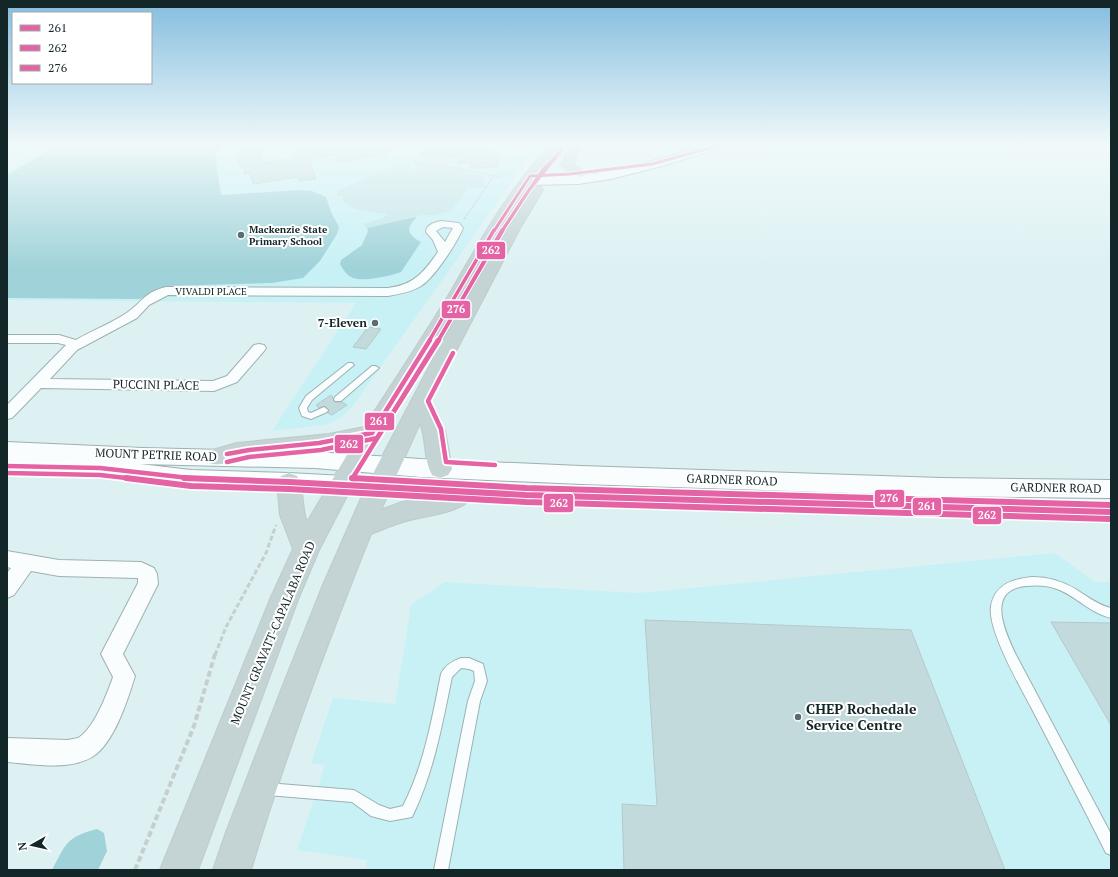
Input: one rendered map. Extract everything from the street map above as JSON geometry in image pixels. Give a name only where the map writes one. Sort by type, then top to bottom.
[{"type":"highway","name":"MOUNT GRAVATT-CAPALABA ROAD","points":[[179,870],[264,649],[306,549],[340,485],[438,327],[505,212],[529,186]]},
{"type":"highway","name":"MOUNT GRAVATT-CAPALABA ROAD","points":[[232,870],[298,685],[383,476],[420,401],[533,193],[534,186]]},
{"type":"highway","points":[[420,401],[434,431],[440,469]]},
{"type":"highway","points":[[217,457],[237,451],[322,443],[372,433]]},
{"type":"highway","points":[[289,482],[292,494],[292,515],[306,549]]},
{"type":"highway","points":[[361,527],[402,512],[439,505],[465,492]]},
{"type":"street","name":"VIVALDI PLACE","points":[[7,414],[67,352],[77,344],[132,315],[150,298],[166,291],[388,292],[407,288],[422,280],[444,252]]},
{"type":"street","points":[[7,338],[59,339],[77,344]]},
{"type":"street","name":"PUCCINI PLACE","points":[[37,383],[214,386],[228,381],[235,376],[259,348]]},
{"type":"street","name":"MOUNT PETRIE ROAD","points":[[7,450],[135,456],[315,460],[353,463]]},
{"type":"street","name":"GARDNER ROAD","points":[[353,463],[383,476],[465,492],[700,501],[1111,512]]},
{"type":"street","name":"MOUNT PETRIE ROAD","points":[[7,466],[100,468],[191,479],[340,485]]},
{"type":"street","name":"GARDNER ROAD","points":[[340,485],[383,476],[440,469],[941,487],[1111,489]]},
{"type":"street","points":[[7,589],[17,561],[59,568],[141,570],[147,574],[148,584],[112,654],[124,676],[117,696],[95,739],[83,748],[67,752],[7,750]]},
{"type":"lane","points":[[324,410],[311,416],[306,414],[303,408],[309,398],[350,365]]},
{"type":"lane","points":[[338,400],[375,368]]},
{"type":"lane","points":[[1111,613],[1100,610],[1061,585],[1047,582],[1010,584],[1001,594],[996,607],[999,626],[1017,669],[1111,848]]},
{"type":"lane","points":[[260,789],[354,796],[376,811],[390,815],[406,812],[415,798],[448,674],[455,664],[467,662],[479,668],[481,681],[474,701],[441,870]]},
{"type":"path","points":[[462,220],[467,216],[487,186]]},
{"type":"path","points":[[135,870],[194,726],[215,654],[226,627],[266,553],[272,539],[277,519]]},
{"type":"shaded area","name":"Mackenzie State Primary School","points":[[7,186],[509,186],[352,407],[339,419],[325,425],[272,431],[356,303],[7,300]]},
{"type":"shaded area","points":[[7,186],[220,186],[221,195],[299,190],[312,191],[326,197],[331,212],[339,227],[337,234],[320,261],[303,278],[272,283],[169,286],[155,290],[140,299],[7,298]]},
{"type":"shaded area","points":[[349,186],[485,186],[484,188],[468,188],[451,211],[435,215],[423,215],[367,228],[363,224],[383,218],[387,214],[368,212],[354,208],[344,201],[342,196],[337,196],[338,191]]},
{"type":"shaded area","points":[[416,218],[410,225],[409,229],[413,237],[421,242],[401,272],[384,277],[358,279],[349,276],[345,272],[340,264],[341,260],[362,245],[368,231],[367,228]]},
{"type":"shaded area","points":[[1055,553],[1095,582],[1111,582],[1111,870],[366,870],[367,860],[297,850],[325,765],[311,764],[333,698],[395,704],[411,605],[444,582],[638,593]]},
{"type":"shaded area","points":[[97,829],[104,833],[107,851],[98,870],[52,870],[68,843],[79,835]]},
{"type":"building","points":[[368,327],[381,329],[366,349],[353,347]]},
{"type":"building","points":[[331,395],[335,402],[342,402],[347,405],[332,415],[328,413],[329,410],[325,406],[319,408],[316,405]]},
{"type":"building","name":"CHEP Rochedale Service Centre","points":[[645,620],[911,630],[1005,870],[624,870],[622,804],[657,806]]},
{"type":"building","points":[[1051,622],[1111,623],[1111,725]]},
{"type":"transit line","name":"261","points":[[227,454],[249,450],[319,443],[372,433],[438,327],[505,212],[523,186]]},
{"type":"transit line","name":"262","points":[[227,462],[249,457],[321,450],[377,438],[444,331],[511,216],[531,186]]},
{"type":"transit line","name":"276","points":[[532,186],[501,232],[425,361],[352,479],[526,488],[1111,505]]},
{"type":"transit line","name":"276","points":[[453,353],[428,401],[441,429],[446,462],[495,465]]},
{"type":"transit line","name":"261","points":[[7,466],[100,468],[191,479],[289,482],[526,495],[1111,512]]},
{"type":"transit line","name":"262","points":[[7,473],[100,475],[191,486],[289,489],[526,502],[1111,519]]},
{"type":"place","name":"Mackenzie State Primary School","points":[[241,235]]},
{"type":"place","name":"7-Eleven","points":[[375,323]]},
{"type":"place","name":"CHEP Rochedale Service Centre","points":[[798,717]]}]
